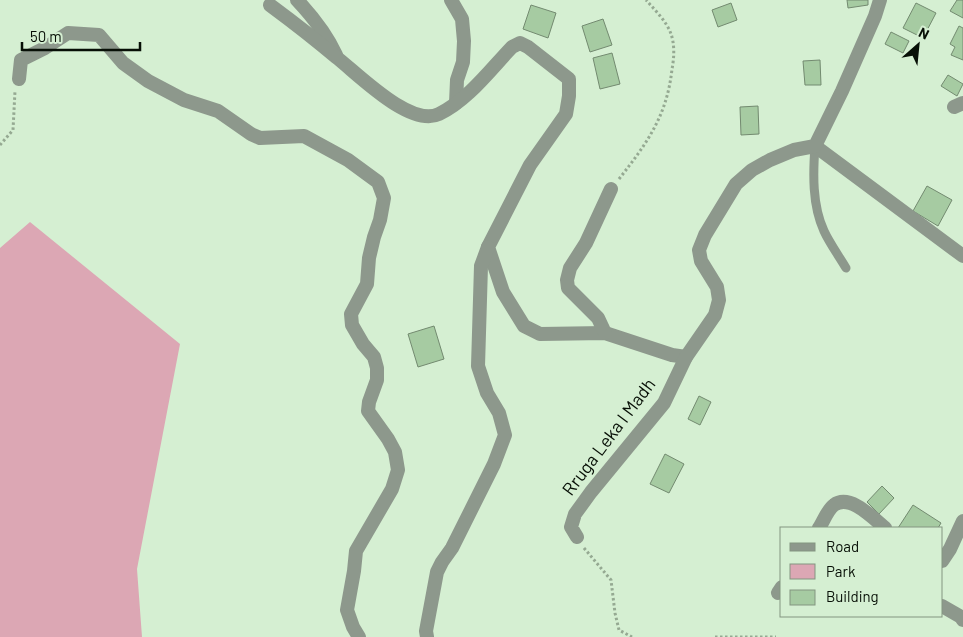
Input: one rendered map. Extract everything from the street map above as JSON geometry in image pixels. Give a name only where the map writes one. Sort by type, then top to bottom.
[{"type":"street","points":[[296,0],[319,24],[338,58]]},
{"type":"street","points":[[451,0],[462,19],[464,41],[463,62],[457,80],[456,102]]},
{"type":"street","points":[[880,0],[875,16],[842,91],[815,146],[963,256]]},
{"type":"street","points":[[270,5],[338,58],[376,91],[407,111],[428,117],[438,114],[464,97],[512,47],[520,43],[528,47],[569,79],[570,96],[566,114],[530,165],[488,247],[481,266],[478,366],[505,435],[494,464],[452,548],[437,572],[426,631],[427,637]]},
{"type":"street","points":[[19,79],[21,60],[45,48],[68,33],[99,35],[130,67],[148,81],[184,100],[218,111],[251,134],[260,138],[304,136],[348,160],[378,182],[384,198],[371,251],[367,284],[351,314],[352,325],[374,358],[377,368],[377,380],[369,402],[368,411],[395,452],[398,470],[392,490],[356,551],[347,610],[359,637]]},
{"type":"street","name":"Rruga Leka I Madh","points":[[577,537],[571,527],[576,514],[619,456],[664,403],[686,357],[715,315],[719,300],[717,287],[701,261],[699,250],[736,184],[752,170],[770,160],[794,150],[815,146]]},
{"type":"street","points":[[605,333],[598,318],[568,288],[567,280],[570,268],[586,243],[611,189]]},
{"type":"street","points":[[488,247],[503,292],[524,326],[540,334],[605,333],[672,355],[686,357]]},
{"type":"street","points":[[820,527],[834,505],[843,502],[854,503],[884,527]]},
{"type":"street","points":[[943,560],[963,521]]},
{"type":"street","points":[[943,607],[963,620]]},
{"type":"lane","points":[[815,146],[813,174],[823,230],[846,268]]},
{"type":"path","points":[[611,189],[645,146],[664,107],[671,82],[674,55],[671,35],[655,10],[646,0]]},
{"type":"path","points":[[0,145],[13,130],[14,93],[19,79]]},
{"type":"path","points":[[577,537],[611,580],[614,613],[619,630],[632,637]]},
{"type":"path","points":[[715,637],[776,637]]},
{"type":"green space","points":[[30,222],[180,344],[137,569],[142,637],[0,637],[0,248]]},
{"type":"building","points":[[847,0],[868,0],[868,5],[848,8]]},
{"type":"building","points":[[957,0],[963,0],[963,18],[950,11]]},
{"type":"building","points":[[731,3],[737,20],[718,27],[712,10]]},
{"type":"building","points":[[916,3],[936,13],[923,38],[903,28]]},
{"type":"building","points":[[531,5],[556,13],[548,38],[523,29]]},
{"type":"building","points":[[603,19],[612,45],[590,52],[582,26]]},
{"type":"building","points":[[959,26],[963,28],[963,60],[951,55],[955,47],[950,44]]},
{"type":"building","points":[[891,32],[909,41],[903,53],[885,44]]},
{"type":"building","points":[[612,53],[620,84],[600,89],[593,58]]},
{"type":"building","points":[[820,60],[821,85],[805,85],[803,61]]},
{"type":"building","points":[[948,75],[963,84],[957,96],[941,86]]},
{"type":"building","points":[[758,106],[759,134],[741,135],[740,107]]},
{"type":"building","points":[[927,186],[952,200],[938,226],[913,211]]},
{"type":"building","points":[[434,326],[444,359],[418,367],[408,334]]},
{"type":"building","points":[[699,396],[711,402],[700,425],[688,419]]},
{"type":"building","points":[[665,454],[684,464],[669,493],[650,484]]},
{"type":"building","points":[[882,486],[894,498],[879,514],[867,502]]},
{"type":"building","points":[[913,505],[941,523],[939,527],[899,527]]}]
